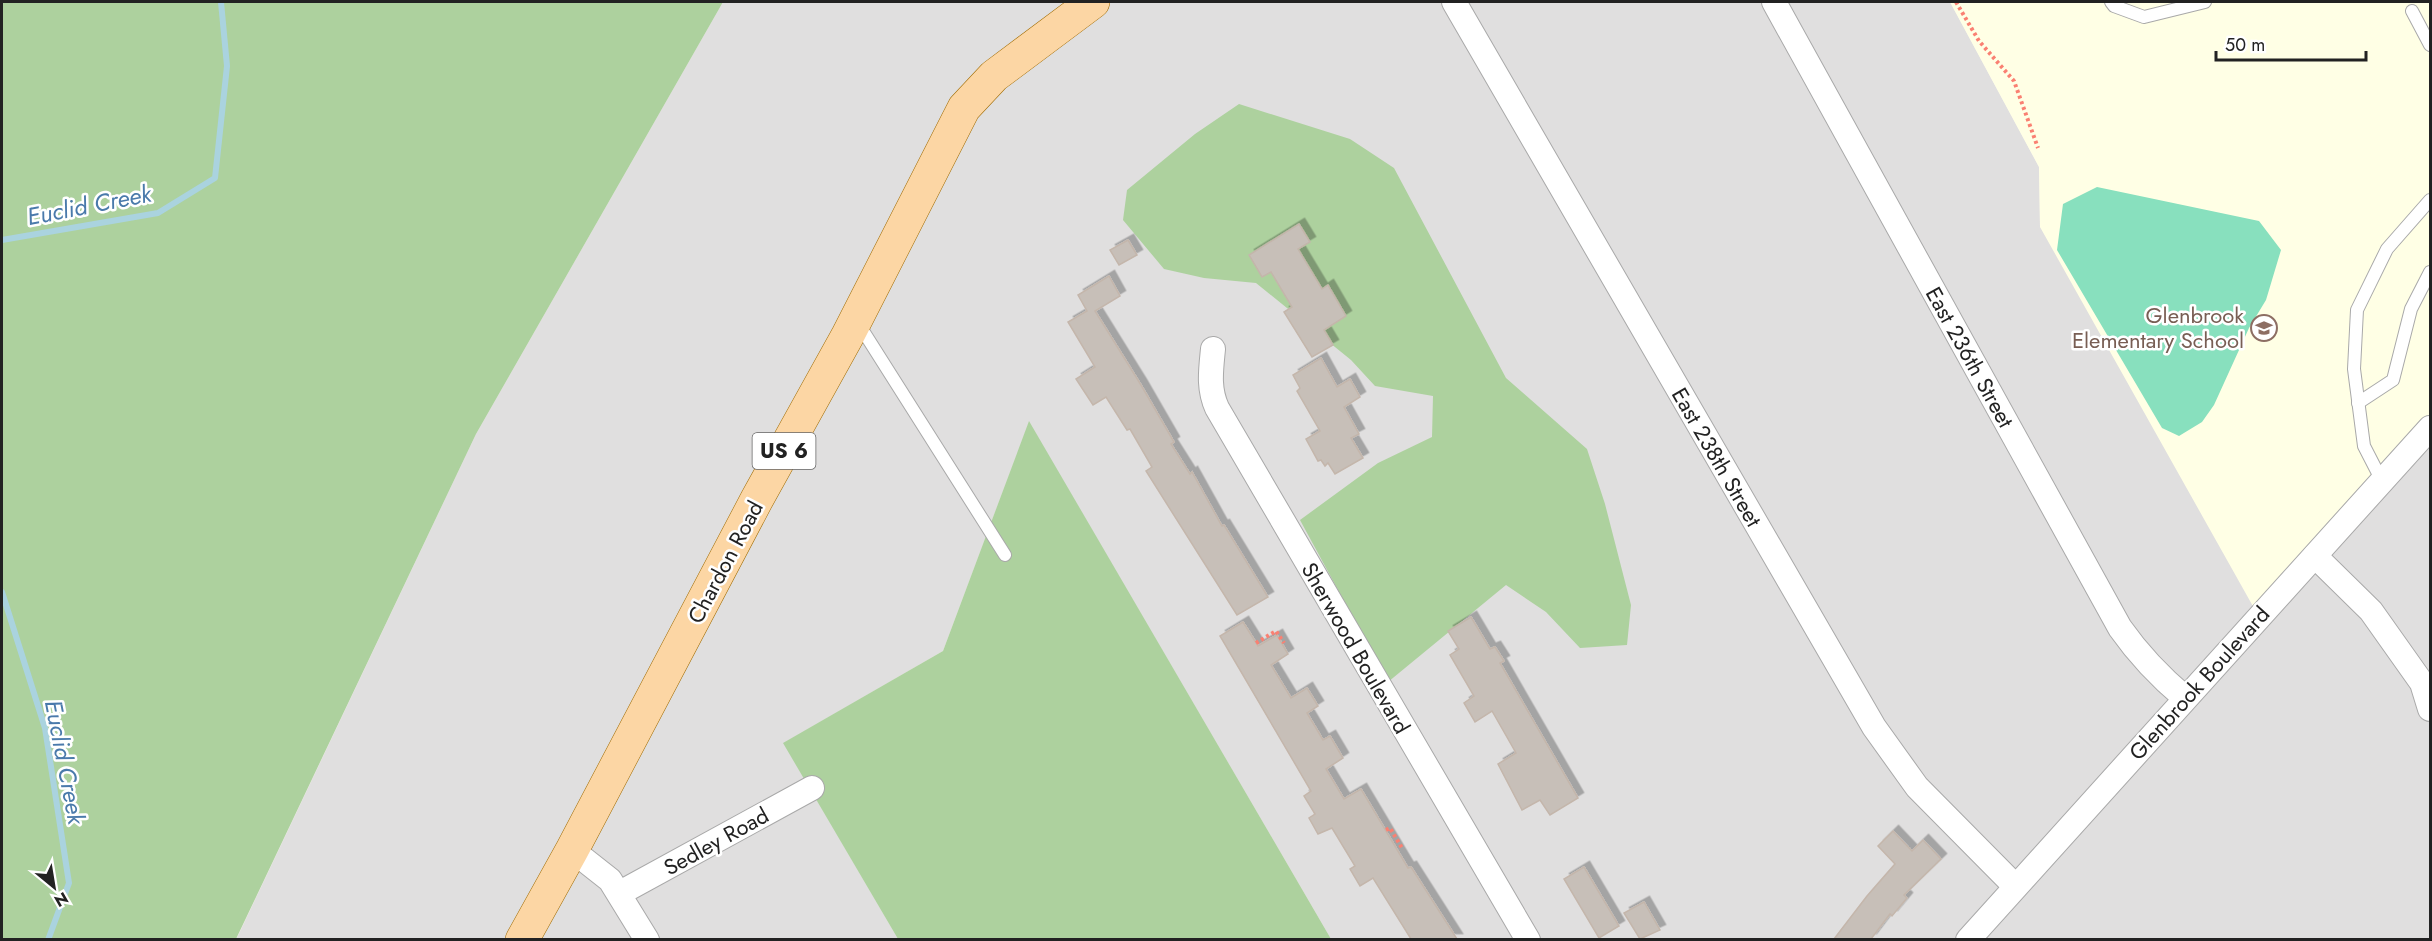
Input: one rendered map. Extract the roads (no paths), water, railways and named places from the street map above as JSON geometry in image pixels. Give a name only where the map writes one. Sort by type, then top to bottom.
[{"type":"main road","name":"Chardon Road","points":[[522,939],[572,850],[757,498],[856,319],[964,108],[994,76],[1093,2]]},
{"type":"street","name":"East 238th Street","points":[[1454,2],[1874,728],[1917,787],[2015,886]]},
{"type":"street","name":"East 236th Street","points":[[1774,2],[2120,628],[2154,671],[2185,698]]},
{"type":"street","name":"Sherwood Boulevard","points":[[1213,349],[1211,390],[1222,418],[1528,939]]},
{"type":"street","name":"Glenbrook Boulevard","points":[[1968,939],[2430,428]]},
{"type":"street","points":[[2315,556],[2371,611],[2422,683],[2430,709]]},
{"type":"street","name":"Sedley Road","points":[[620,893],[812,788]]},
{"type":"street","points":[[572,850],[610,880],[647,939]]},
{"type":"lane","points":[[2111,2],[2114,6],[2144,16],[2205,2]]},
{"type":"lane","points":[[2412,11],[2430,45]]},
{"type":"lane","points":[[2382,481],[2364,447],[2354,369],[2357,310],[2387,249],[2430,200]]},
{"type":"lane","points":[[2358,402],[2393,380],[2411,309],[2430,272]]},
{"type":"lane","points":[[856,319],[1005,555]]},
{"type":"waterway","name":"Euclid Creek","points":[[2,240],[158,213],[215,178],[227,66],[221,2]]},
{"type":"waterway","name":"Euclid Creek","points":[[2,592],[45,728],[69,883],[48,940]]},
{"type":"place","name":"Glenbrook Elementary School","points":[[2264,328]]}]
